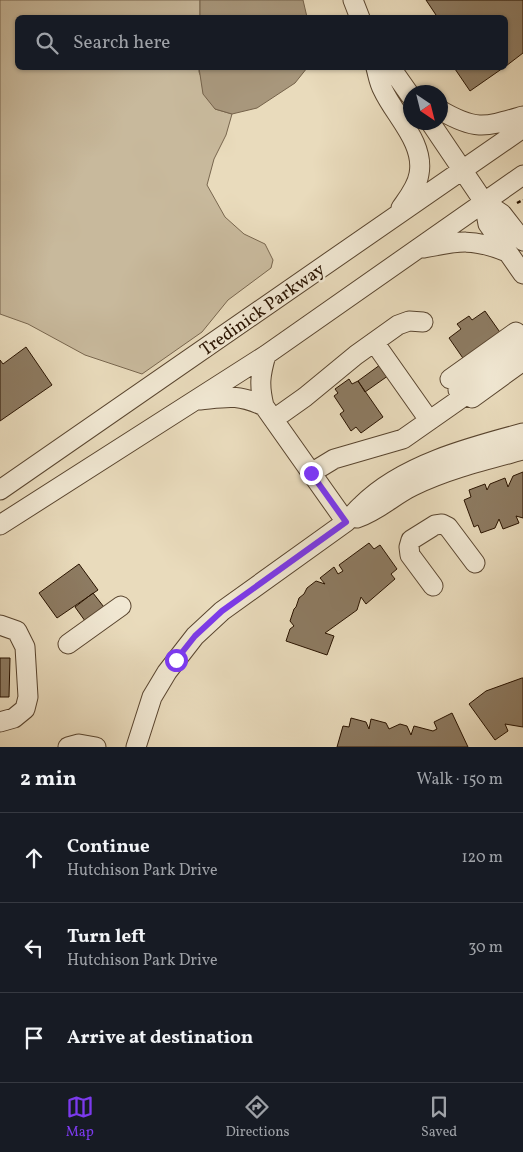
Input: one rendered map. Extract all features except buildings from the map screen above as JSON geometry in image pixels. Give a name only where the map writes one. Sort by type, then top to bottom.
[{"type":"street","points":[[353,0],[359,15]]},
{"type":"street","points":[[377,70],[382,89],[412,139],[419,161],[419,174],[414,188],[395,217]]},
{"type":"street","points":[[393,70],[404,85]]},
{"type":"street","points":[[448,114],[462,122],[484,126],[523,116]]},
{"type":"street","name":"Tredinick Parkway","points":[[0,490],[523,128]]},
{"type":"street","points":[[436,130],[484,202],[488,224],[523,274]]},
{"type":"street","points":[[0,525],[266,355],[523,175]]},
{"type":"street","points":[[484,202],[502,214],[523,241]]},
{"type":"street","points":[[416,250],[457,241],[475,241],[492,245],[508,252]]},
{"type":"street","points":[[269,412],[305,398],[398,324],[409,321],[423,322]]},
{"type":"street","points":[[374,342],[429,420]]},
{"type":"street","points":[[311,473],[334,459],[403,438],[429,420],[460,391],[520,342]]},
{"type":"street","points":[[266,355],[260,377],[260,389],[269,412],[346,522]]},
{"type":"street","points":[[460,391],[523,361]]},
{"type":"street","points":[[196,400],[236,396],[248,398],[269,412]]},
{"type":"street","points":[[136,747],[152,697],[167,672],[195,636],[222,611],[346,522],[370,514],[412,486],[521,437]]},
{"type":"street","points":[[433,586],[410,555],[409,547],[411,540],[435,525],[442,524],[448,527],[475,563]]},
{"type":"street","points":[[68,644],[121,606]]},
{"type":"street","points":[[0,625],[16,631],[25,647],[28,697],[25,709],[14,718],[0,722]]},
{"type":"street","points":[[68,747],[79,744],[96,747]]},
{"type":"path","points":[[517,203],[523,200]]},
{"type":"shaded area","points":[[0,0],[200,0],[200,15],[15,15],[15,70],[199,70],[215,109],[232,114],[226,135],[214,159],[207,185],[225,217],[244,234],[265,244],[273,260],[271,268],[228,300],[202,332],[142,374],[85,355],[28,324],[0,314]]},
{"type":"shaded area","points":[[200,0],[303,0],[307,15],[200,15]]},
{"type":"shaded area","points":[[199,70],[305,70],[295,83],[257,108],[232,114],[215,109],[203,94]]},
{"type":"route","points":[[176,660],[195,636],[222,611],[346,522],[311,473]]}]
